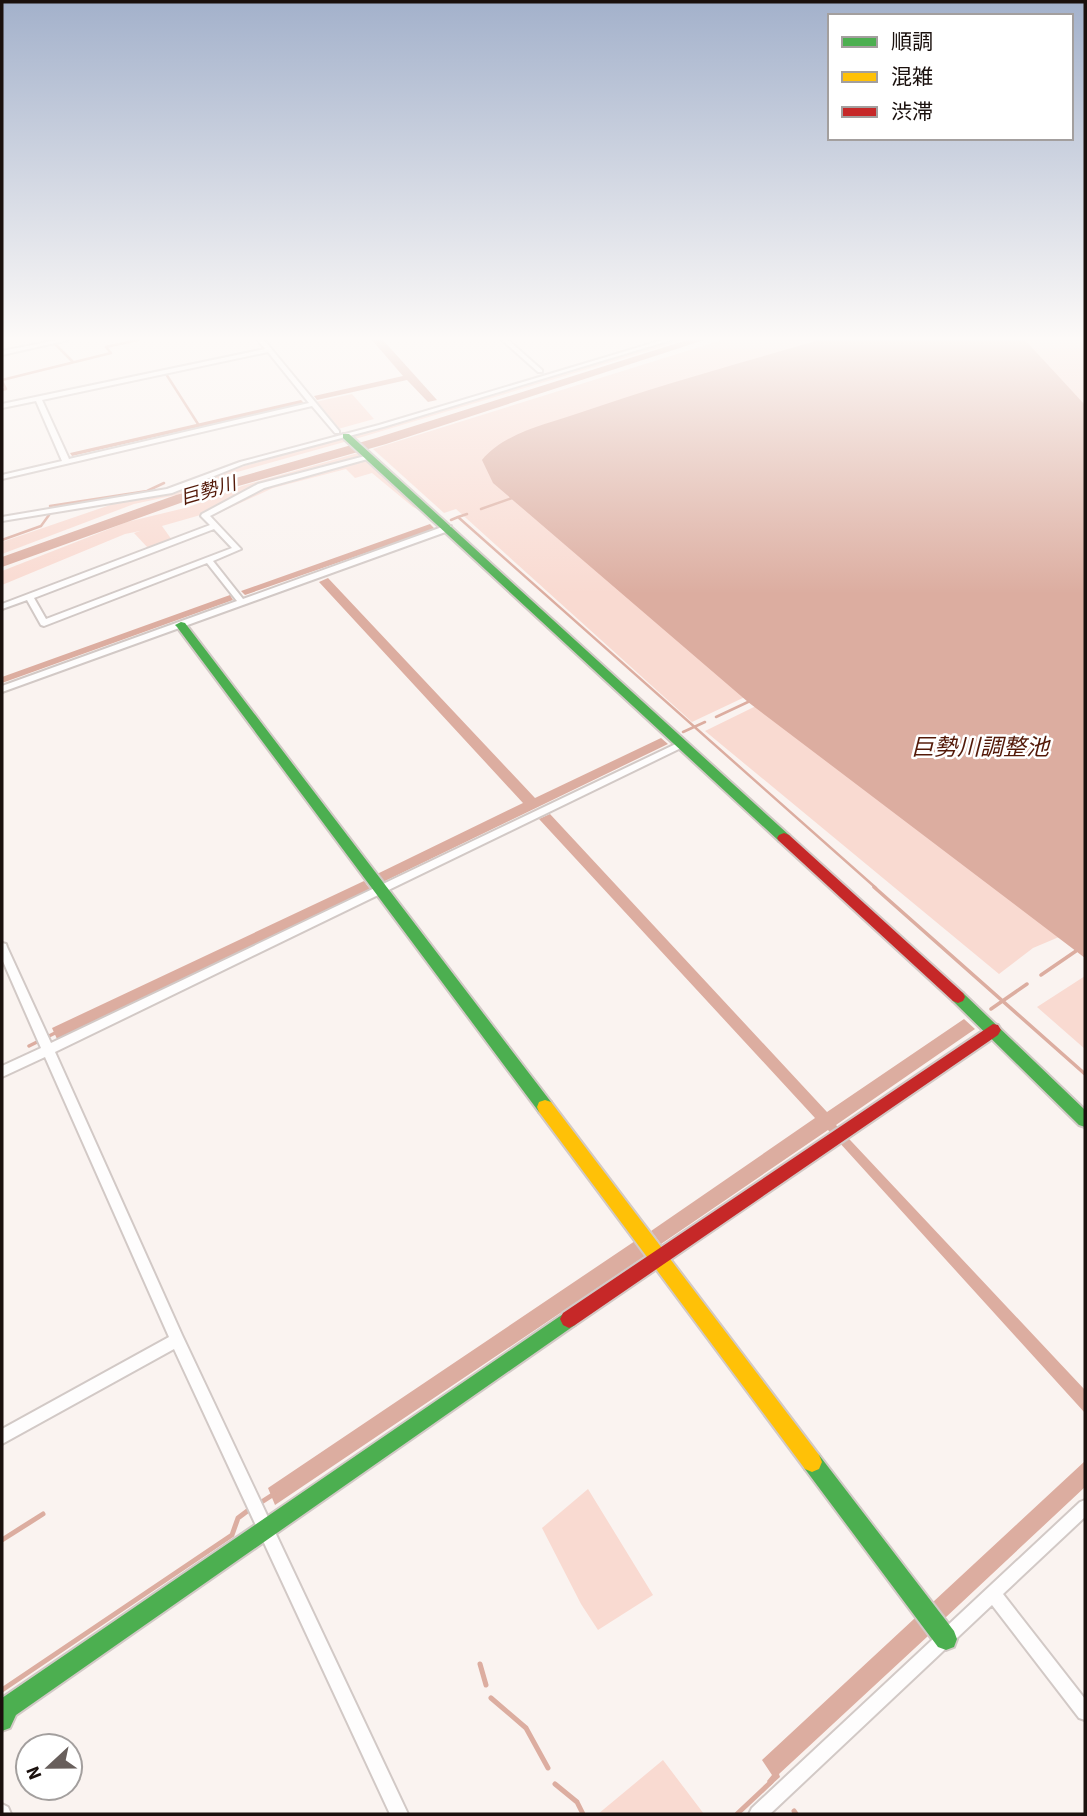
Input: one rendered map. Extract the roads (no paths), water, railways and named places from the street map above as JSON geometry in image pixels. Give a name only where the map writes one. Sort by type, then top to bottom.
[{"type":"street","points":[[50,425],[65,458]]},
{"type":"street","points":[[2,477],[65,458],[205,425]]},
{"type":"street","points":[[333,425],[993,1030],[1085,1120]]},
{"type":"street","points":[[2,507],[4,518],[158,493],[242,463],[373,425]]},
{"type":"street","points":[[29,597],[44,623],[237,549],[205,516],[261,486],[369,457]]},
{"type":"street","points":[[2,607],[215,526]]},
{"type":"street","points":[[2,689],[181,625],[239,598],[319,575],[448,528]]},
{"type":"street","points":[[208,560],[239,598]]},
{"type":"street","points":[[181,625],[941,1632]]},
{"type":"street","points":[[2,1072],[43,1043],[376,884],[540,812],[682,744]]},
{"type":"street","points":[[2,947],[177,1340],[399,1814]]},
{"type":"street","points":[[2,1720],[8,1707],[259,1513],[652,1247],[833,1141],[993,1030]]},
{"type":"street","points":[[2,1437],[177,1340]]},
{"type":"street","points":[[758,1814],[941,1632],[993,1594],[1085,1507]]},
{"type":"street","points":[[993,1594],[1085,1712]]},
{"type":"water","points":[[193,425],[209,425],[72,456],[70,453]]},
{"type":"water","name":"巨勢川調整池","points":[[541,425],[1085,425],[1085,958],[748,702],[493,483],[482,460],[503,442]]},
{"type":"water","points":[[430,524],[435,529],[245,595],[241,591]]},
{"type":"water","points":[[328,578],[535,798],[661,738],[668,744],[383,882],[377,874],[523,803],[319,582]]},
{"type":"water","points":[[230,595],[233,600],[2,683],[2,677]]},
{"type":"water","points":[[550,814],[827,1112],[964,1019],[975,1029],[836,1125],[1085,1390],[1085,1413],[828,1130],[661,1244],[651,1231],[815,1118],[539,819]]},
{"type":"water","points":[[364,881],[370,889],[57,1039],[52,1028]]},
{"type":"water","points":[[635,1241],[645,1256],[275,1505],[268,1488]]},
{"type":"water","points":[[1085,1461],[1085,1487],[945,1618],[933,1602]]},
{"type":"water","points":[[915,1618],[928,1636],[779,1774],[780,1777],[770,1786],[767,1781],[772,1775],[762,1760]]},
{"type":"waterway","name":"巨勢川","points":[[2,562],[181,498],[432,425]]},
{"type":"waterway","points":[[50,506],[147,491],[164,483]]},
{"type":"waterway","points":[[481,509],[512,498]]},
{"type":"waterway","points":[[458,517],[467,514]]},
{"type":"waterway","points":[[2,540],[41,526],[49,515]]},
{"type":"waterway","points":[[451,520],[458,517]]},
{"type":"waterway","points":[[458,517],[694,727]]},
{"type":"waterway","points":[[716,717],[748,702]]},
{"type":"waterway","points":[[694,727],[705,722]]},
{"type":"waterway","points":[[683,732],[694,727]]},
{"type":"waterway","points":[[694,727],[876,888]]},
{"type":"waterway","points":[[874,887],[1003,1001]]},
{"type":"waterway","points":[[1041,975],[1076,951]]},
{"type":"waterway","points":[[1003,1001],[1027,984]]},
{"type":"waterway","points":[[991,1009],[1003,1001]]},
{"type":"waterway","points":[[1003,1001],[1085,1074]]},
{"type":"waterway","points":[[29,1046],[57,1032]]},
{"type":"waterway","points":[[260,1503],[274,1494]]},
{"type":"waterway","points":[[2,1690],[232,1535],[238,1518],[250,1509]]},
{"type":"waterway","points":[[2,1540],[43,1514]]},
{"type":"waterway","points":[[480,1664],[486,1685]]},
{"type":"waterway","points":[[491,1698],[526,1728],[548,1768]]},
{"type":"waterway","points":[[737,1814],[771,1782]]},
{"type":"waterway","points":[[555,1784],[577,1802],[583,1814]]}]
